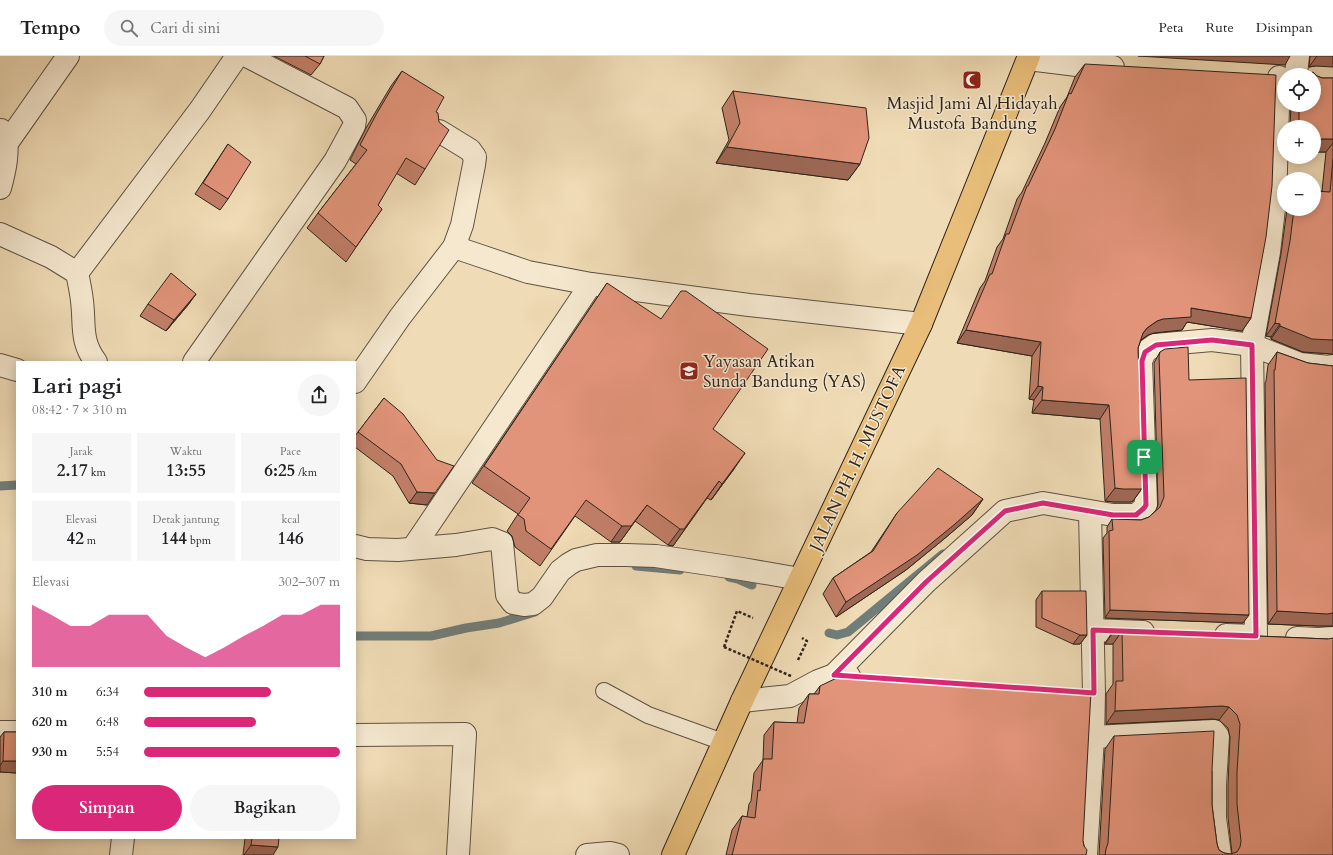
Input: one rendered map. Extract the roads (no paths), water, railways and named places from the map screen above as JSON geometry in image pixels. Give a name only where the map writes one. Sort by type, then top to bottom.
[{"type":"highway","name":"JALAN PH. H. MUSTOFA","points":[[673,855],[742,700],[921,324],[1029,57]]},
{"type":"street","points":[[0,188],[5,169],[4,136],[68,56]]},
{"type":"street","points":[[95,361],[88,352],[84,335],[82,302],[77,273],[200,110],[237,56]]},
{"type":"street","points":[[195,361],[335,161],[354,126],[355,120],[347,108],[247,56]]},
{"type":"street","points":[[1287,68],[1298,56]]},
{"type":"street","points":[[1029,57],[1077,65],[1132,68]]},
{"type":"street","points":[[1256,636],[1252,345],[1269,252],[1275,200],[1279,112]]},
{"type":"street","points":[[356,381],[400,316],[454,247],[462,225],[474,165],[474,157],[470,150],[439,132]]},
{"type":"street","points":[[0,234],[51,258],[77,273]]},
{"type":"street","points":[[454,247],[528,272],[591,284],[749,305],[921,324]]},
{"type":"street","points":[[413,548],[591,284]]},
{"type":"street","points":[[834,675],[926,582],[1005,511],[1043,503],[1113,515],[1136,515],[1144,508],[1146,505],[1142,361],[1145,352],[1156,345],[1212,340],[1252,345],[1300,364],[1329,367],[1333,366]]},
{"type":"street","points":[[0,365],[16,370]]},
{"type":"street","points":[[1086,855],[1093,737],[1086,692],[1093,630],[1090,512]]},
{"type":"street","points":[[356,546],[367,549],[398,550],[456,545],[492,539],[502,543],[507,595],[513,603],[524,605],[533,604],[542,597],[560,571],[569,564],[576,560],[597,555],[626,554],[656,556],[742,568],[800,579]]},
{"type":"street","points":[[1093,630],[1162,632]]},
{"type":"street","points":[[1209,634],[1318,639],[1333,638]]},
{"type":"street","points":[[742,700],[790,696],[818,681],[834,675],[866,677]]},
{"type":"street","points":[[1093,737],[1214,731],[1218,736],[1215,785],[1215,818],[1220,855]]},
{"type":"street","points":[[0,732],[16,732]]},
{"type":"street","points":[[356,734],[465,734],[458,855]]},
{"type":"street","points":[[121,855],[123,839]]},
{"type":"street","points":[[587,855],[610,853],[618,855]]},
{"type":"lane","points":[[604,691],[648,715],[723,742]]},
{"type":"waterway","points":[[0,486],[16,485]]},
{"type":"waterway","points":[[829,633],[837,635],[848,632],[943,554]]},
{"type":"waterway","points":[[636,566],[680,570]]},
{"type":"waterway","points":[[729,577],[752,585]]},
{"type":"waterway","points":[[356,636],[431,636],[466,628],[499,623],[535,612]]},
{"type":"place","name":"Masjid Jami Al Hidayah Mustofa Bandung","points":[[972,80]]},
{"type":"place","name":"Yayasan Atikan Sunda Bandung (YAS)","points":[[689,371]]}]
